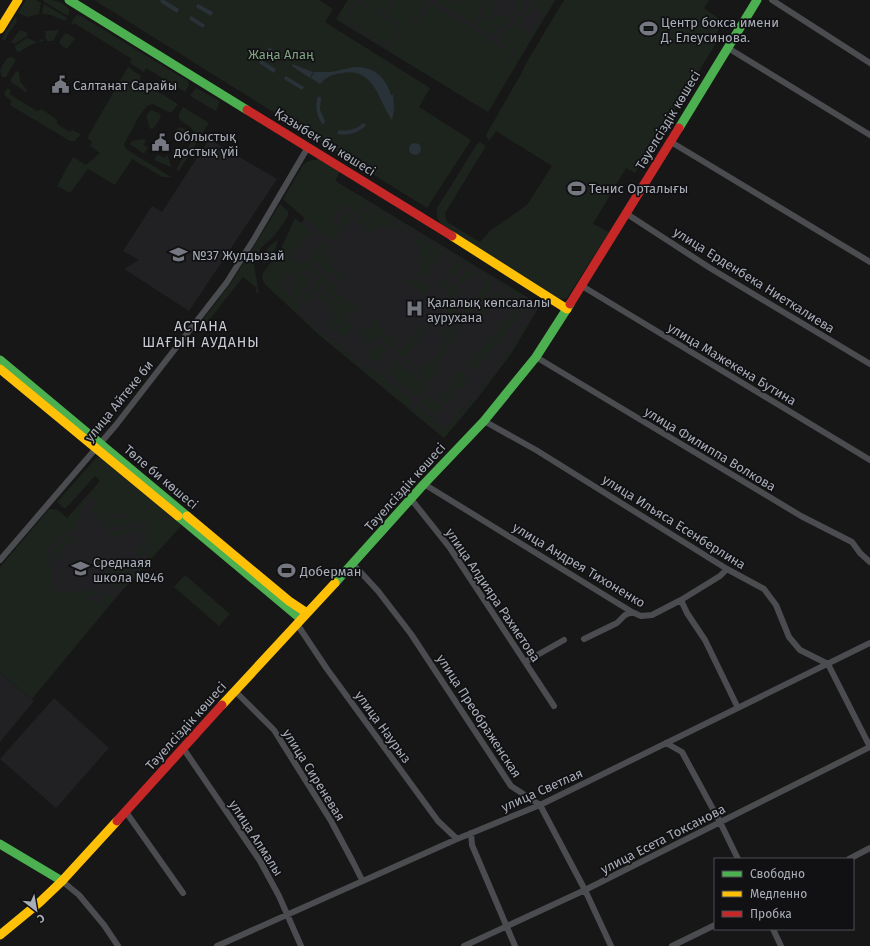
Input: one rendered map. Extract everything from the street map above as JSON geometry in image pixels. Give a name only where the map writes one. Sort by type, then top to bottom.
[{"type":"main road","points":[[0,17],[11,0]]},
{"type":"main road","points":[[0,29],[18,0]]},
{"type":"main road","name":"Қазыбек би көшесі","points":[[69,0],[425,219],[567,309]]},
{"type":"main road","name":"Тәуелсіздік көшесі","points":[[0,936],[62,881],[126,812],[235,691],[353,564],[424,484],[484,421],[536,358],[627,214],[757,0]]},
{"type":"main road","name":"Төле би көшесі","points":[[0,360],[98,446]]},
{"type":"main road","name":"Төле би көшесі","points":[[0,369],[98,446],[289,601],[302,619]]},
{"type":"main road","points":[[0,844],[62,881]]},
{"type":"street","points":[[772,0],[870,63]]},
{"type":"street","points":[[728,48],[870,135]]},
{"type":"street","points":[[671,142],[870,262]]},
{"type":"street","name":"улица Айтеке би","points":[[0,560],[116,425],[227,282],[308,147]]},
{"type":"street","name":"улица Ерденбека Ниеткалиева","points":[[627,214],[710,268],[870,364]]},
{"type":"street","name":"улица Мажекена Бутина","points":[[582,286],[870,460]]},
{"type":"street","name":"улица Филиппа Волкова","points":[[536,358],[801,516],[852,542],[860,553],[870,562]]},
{"type":"street","name":"улица Ильяса Есенберлина","points":[[484,421],[536,450],[727,568],[764,589],[776,605],[789,637],[800,650],[828,664]]},
{"type":"street","name":"улица Андрея Тихоненко","points":[[424,484],[632,612],[641,616],[652,615],[681,600],[720,576],[727,568]]},
{"type":"street","name":"улица Алдияра Рахметова","points":[[411,499],[450,548],[554,706]]},
{"type":"street","name":"улица Преображенская","points":[[353,564],[378,590],[411,634],[465,713],[512,786],[540,806],[585,890],[611,946]]},
{"type":"street","points":[[681,600],[687,613],[705,640],[738,708]]},
{"type":"street","points":[[584,639],[616,623],[625,615],[632,612]]},
{"type":"street","name":"улица Наурыз","points":[[302,619],[327,669],[438,822],[457,839]]},
{"type":"street","points":[[526,662],[564,640]]},
{"type":"street","name":"улица Светлая","points":[[217,946],[470,833],[540,806],[870,643]]},
{"type":"street","points":[[828,664],[870,747]]},
{"type":"street","name":"улица Сиреневая","points":[[235,691],[274,730],[331,821],[362,880]]},
{"type":"street","points":[[666,743],[682,752],[738,858]]},
{"type":"street","name":"улица Есета Токсанова","points":[[464,946],[585,890],[870,747]]},
{"type":"street","name":"улица Алмалы","points":[[183,748],[260,861],[288,915],[301,946]]},
{"type":"street","points":[[126,812],[183,893]]},
{"type":"street","points":[[470,833],[472,845],[515,946]]},
{"type":"street","points":[[851,858],[870,848]]},
{"type":"street","points":[[62,881],[79,895],[104,925],[118,946]]},
{"type":"street","points":[[672,946],[714,925]]},
{"type":"street","points":[[773,930],[781,946]]},
{"type":"shaded area","points":[[161,0],[164,0],[179,9],[177,13],[160,2]]},
{"type":"shaded area","points":[[348,0],[555,0],[488,112],[336,19]]},
{"type":"shaded area","points":[[198,4],[213,12],[211,16],[196,7]]},
{"type":"shaded area","points":[[191,16],[205,25],[203,28],[189,19]]},
{"type":"shaded area","points":[[269,47],[283,57],[281,60],[267,51]]},
{"type":"shaded area","points":[[261,60],[276,69],[274,73],[259,63]]},
{"type":"shaded area","points":[[293,64],[313,72],[310,78],[292,66]]},
{"type":"shaded area","points":[[354,67],[367,68],[373,71],[386,83],[391,95],[393,95],[394,110],[392,120],[374,87],[369,80],[362,75],[353,73],[339,73],[327,78],[320,84],[311,78],[314,72],[331,72]]},
{"type":"shaded area","points":[[286,76],[304,87],[302,90],[284,79]]},
{"type":"shaded area","points":[[318,96],[321,98],[320,110],[325,121],[323,125],[317,111]]},
{"type":"shaded area","points":[[363,123],[366,125],[356,132],[341,135],[337,134],[339,130],[352,130]]},
{"type":"shaded area","points":[[209,139],[277,179],[189,311],[124,269],[139,260],[123,251],[152,206],[162,212]]},
{"type":"shaded area","points":[[413,143],[417,143],[421,149],[417,155],[413,155],[409,151],[409,147]]},
{"type":"shaded area","name":"Қалалық көпсалалы аурухана","points":[[329,177],[540,305],[512,352],[477,399],[444,438],[317,333],[265,284]]},
{"type":"shaded area","name":"Среднаяя школа №46","points":[[102,481],[168,535],[46,682],[0,592],[78,509]]},
{"type":"shaded area","points":[[0,673],[34,701],[0,742]]},
{"type":"shaded area","points":[[54,698],[109,748],[56,808],[0,759]]},
{"type":"green space","points":[[26,0],[36,0],[41,3],[39,14],[27,17],[18,13]]},
{"type":"green space","name":"Жаңа Алаң","points":[[94,0],[319,0],[333,9],[325,22],[430,88],[419,107],[471,140],[427,208]]},
{"type":"green space","points":[[348,0],[356,0],[343,21],[389,49],[403,25],[386,15],[395,0],[427,0],[429,2],[425,8],[416,2],[415,3],[424,9],[416,21],[408,16],[407,17],[415,23],[414,26],[420,21],[431,4],[453,17],[452,20],[455,18],[460,21],[460,25],[462,22],[471,28],[469,30],[470,31],[472,29],[490,39],[488,42],[489,43],[491,41],[513,53],[503,71],[502,77],[516,52],[497,41],[530,7],[533,9],[517,25],[528,35],[530,35],[541,18],[543,19],[488,112],[336,19]]},
{"type":"green space","points":[[361,0],[392,0],[384,13]]},
{"type":"green space","points":[[434,0],[446,0],[453,3],[460,0],[486,0],[473,24]]},
{"type":"green space","points":[[490,0],[495,0],[494,7],[496,11],[488,17],[482,16]]},
{"type":"green space","points":[[516,0],[523,0],[525,4],[516,13],[517,7]]},
{"type":"green space","points":[[536,0],[555,0],[546,16],[534,4]]},
{"type":"green space","points":[[564,0],[709,0],[704,8],[724,22],[717,32],[720,37],[635,173],[626,168],[593,224],[609,232],[567,298],[563,299],[558,298],[441,224],[438,218],[437,208],[477,144],[480,142],[486,146],[445,213],[447,222],[480,242],[491,230],[527,205],[552,166],[496,131],[489,141],[486,135]]},
{"type":"green space","points":[[43,1],[55,1],[64,5],[70,10],[68,16]]},
{"type":"green space","points":[[360,3],[363,3],[399,26],[388,44],[385,44],[351,23],[350,18],[352,12]]},
{"type":"green space","points":[[44,4],[67,18],[65,21],[51,15],[42,14]]},
{"type":"green space","points":[[499,14],[505,17],[514,15],[500,30],[494,24],[496,17]]},
{"type":"green space","points":[[78,15],[188,81],[189,85],[185,92],[146,68],[144,72],[130,63],[132,59],[74,23],[73,25],[71,24],[75,16]]},
{"type":"green space","points":[[16,16],[17,22],[5,40],[3,40],[2,38]]},
{"type":"green space","points":[[492,16],[494,17],[493,25],[499,32],[493,35],[476,26],[480,18],[485,19]]},
{"type":"green space","points":[[20,30],[27,32],[27,36],[14,44],[11,42]]},
{"type":"green space","points":[[59,30],[53,41],[47,41],[44,31]]},
{"type":"green space","points":[[66,33],[75,38],[67,49],[60,43]]},
{"type":"green space","points":[[27,38],[37,42],[20,52],[16,51],[15,46]]},
{"type":"green space","points":[[12,57],[16,60],[6,77],[2,77],[0,70],[7,58]]},
{"type":"green space","points":[[128,67],[141,76],[139,80],[178,104],[171,113],[153,104],[147,106],[140,115],[124,144],[126,149],[171,177],[162,177],[132,159],[115,185],[88,169],[70,193],[57,186],[73,157],[86,165],[100,153],[90,146],[92,142],[87,138]]},
{"type":"green space","points":[[16,71],[19,72],[20,81],[27,90],[26,92],[11,82],[11,79]]},
{"type":"green space","points":[[196,88],[220,101],[216,111],[190,96]]},
{"type":"green space","points":[[6,89],[11,90],[9,94],[37,111],[42,109],[57,120],[57,124],[70,132],[72,130],[81,134],[75,141],[70,141],[10,105],[12,101],[4,95]]},
{"type":"green space","points":[[183,107],[209,123],[179,171],[177,168],[195,135],[191,128],[179,119],[179,115]]},
{"type":"green space","points":[[151,110],[159,113],[161,117],[154,128],[150,129],[146,116]]},
{"type":"green space","points":[[180,127],[188,131],[189,134],[186,141],[182,142],[175,140],[177,137],[174,135]]},
{"type":"green space","points":[[143,139],[146,141],[144,145],[148,148],[144,154],[130,144],[132,141]]},
{"type":"green space","points":[[167,154],[171,165],[170,167],[154,160],[157,155],[165,158]]},
{"type":"green space","points":[[319,159],[324,160],[341,170],[335,181],[416,230],[415,231],[367,203],[357,213],[345,203],[331,219],[343,230],[333,240],[329,240],[283,199],[303,165],[308,161]]},
{"type":"green space","points":[[280,204],[288,211],[288,216],[275,235],[261,248],[254,265],[259,294],[255,291],[257,288],[243,277],[206,324],[202,321],[233,280]]},
{"type":"green space","points":[[367,208],[374,211],[361,226],[356,221]]},
{"type":"green space","points":[[348,210],[355,216],[345,228],[338,222]]},
{"type":"green space","points":[[376,212],[404,229],[403,231],[390,227],[381,227],[369,233],[363,228]]},
{"type":"green space","points":[[295,218],[312,232],[313,236],[312,238],[308,235],[290,256],[302,266],[308,260],[314,266],[310,271],[306,268],[301,275],[307,280],[317,268],[320,271],[298,298],[290,291],[297,281],[288,273],[278,284],[300,305],[300,308],[296,313],[265,284],[262,278],[263,273],[281,249]]},
{"type":"green space","points":[[421,233],[499,281],[499,282],[421,235]]},
{"type":"green space","points":[[417,237],[461,263],[462,267],[454,277],[448,272],[456,263],[443,253],[422,278],[418,274],[421,265],[421,257],[414,240]]},
{"type":"green space","points":[[278,240],[273,252],[265,263],[263,263],[267,250]]},
{"type":"green space","points":[[321,241],[327,246],[324,255],[336,268],[331,276],[310,257],[320,245],[316,242]]},
{"type":"green space","points":[[466,269],[469,269],[491,283],[493,287],[458,328],[443,314],[450,306],[460,314],[486,284],[474,273],[463,285],[457,280]]},
{"type":"green space","points":[[342,270],[348,272],[340,281],[335,277]]},
{"type":"green space","points":[[323,274],[329,278],[316,293],[311,288]]},
{"type":"green space","points":[[445,276],[450,280],[444,288],[441,288],[437,285]]},
{"type":"green space","points":[[410,277],[417,283],[420,280],[429,288],[424,295],[407,281]]},
{"type":"green space","points":[[332,281],[336,285],[333,289],[353,306],[363,304],[358,310],[351,313],[325,289]]},
{"type":"green space","points":[[453,283],[460,289],[452,299],[446,292]]},
{"type":"green space","points":[[505,284],[540,305],[512,352],[478,397],[477,393],[495,371],[536,309],[505,288]]},
{"type":"green space","points":[[308,291],[314,296],[305,304],[300,300]]},
{"type":"green space","points":[[496,291],[501,293],[522,309],[522,311],[475,370],[468,363],[515,310],[498,296],[473,325],[471,320]]},
{"type":"green space","points":[[323,292],[348,313],[333,330],[326,324],[335,314],[327,307],[329,304],[319,296]]},
{"type":"green space","points":[[299,316],[301,316],[367,369],[370,366],[410,399],[412,402],[408,408],[317,333]]},
{"type":"green space","points":[[378,317],[380,326],[378,327],[397,343],[394,347],[390,346],[379,337],[376,337],[369,343],[358,333],[363,326],[367,329]]},
{"type":"green space","points":[[346,319],[354,326],[346,335],[342,337],[335,332]]},
{"type":"green space","points":[[423,325],[427,327],[426,331],[404,356],[400,357],[398,355],[399,352]]},
{"type":"green space","points":[[449,326],[457,333],[452,338],[455,341],[432,367],[438,372],[432,379],[427,380],[407,361],[408,359],[422,371],[448,342],[441,336]]},
{"type":"green space","points":[[377,344],[381,344],[387,350],[376,363],[370,359],[368,355]]},
{"type":"green space","points":[[393,359],[397,360],[425,384],[425,387],[418,395],[414,395],[388,373],[396,362]]},
{"type":"green space","points":[[461,370],[469,377],[457,391],[449,384]]},
{"type":"green space","points":[[447,387],[455,393],[446,404],[438,398]]},
{"type":"green space","points":[[427,394],[443,408],[438,414],[434,413],[422,402]]},
{"type":"green space","points":[[472,399],[475,401],[444,438],[411,411],[415,406],[418,406],[444,429]]},
{"type":"green space","points":[[96,458],[102,458],[180,523],[181,526],[123,590],[123,585],[151,551],[148,524],[131,524],[127,517],[120,513],[107,515],[100,503],[89,496],[86,500],[88,502],[82,509],[80,507],[78,509],[84,515],[77,521],[75,530],[64,533],[50,548],[47,545],[44,548],[49,553],[53,590],[55,593],[59,594],[93,590],[96,591],[97,594],[88,596],[89,601],[98,600],[98,603],[105,602],[105,599],[102,599],[102,594],[109,594],[115,598],[32,699],[0,673],[0,567],[49,509],[58,510],[67,518],[100,481],[95,476],[65,509],[57,502]]},
{"type":"green space","points":[[94,503],[99,505],[102,514],[106,517],[121,516],[127,520],[128,525],[101,528],[100,526],[105,524],[102,518],[99,519],[91,510]]},
{"type":"green space","points":[[143,527],[146,530],[147,550],[142,556],[139,556],[137,547],[143,547],[141,531],[126,532],[126,535],[115,536],[115,539],[108,539],[107,532]]},
{"type":"green space","points":[[73,534],[74,543],[63,544],[63,548],[60,549],[61,555],[58,556],[58,562],[55,562],[53,550],[67,536]]},
{"type":"green space","points":[[128,560],[133,562],[133,567],[118,586],[114,588],[111,587],[109,584],[108,564]]},
{"type":"green space","points":[[185,575],[230,614],[219,626],[174,587]]},
{"type":"traffic: fast","points":[[69,0],[247,110]]},
{"type":"traffic: fast","points":[[679,128],[757,0]]},
{"type":"traffic: fast","points":[[335,583],[424,484],[484,421],[536,357],[570,304]]},
{"type":"traffic: fast","points":[[0,360],[187,516]]},
{"type":"traffic: fast","points":[[178,516],[301,619]]},
{"type":"traffic: fast","points":[[0,844],[62,881]]},
{"type":"traffic: slow","points":[[0,29],[18,0]]},
{"type":"traffic: slow","points":[[452,236],[567,309]]},
{"type":"traffic: slow","points":[[0,369],[178,516]]},
{"type":"traffic: slow","points":[[187,516],[289,601],[307,613]]},
{"type":"traffic: slow","points":[[222,705],[335,583]]},
{"type":"traffic: slow","points":[[0,935],[40,902],[62,881],[117,821]]},
{"type":"traffic: jam","points":[[247,110],[452,236]]},
{"type":"traffic: jam","points":[[570,304],[679,128]]},
{"type":"traffic: jam","points":[[117,821],[222,705]]},
{"type":"place","name":"Центр бокса имени Д. Елеусинова.","points":[[648,29]]},
{"type":"place","name":"Салтанат Сарайы","points":[[60,85]]},
{"type":"place","name":"Облыстық достық үйі","points":[[161,143]]},
{"type":"place","name":"Тенис Орталығы","points":[[576,188]]},
{"type":"place","name":"№37 Жулдызай","points":[[179,255]]},
{"type":"place","name":"Қалалық көпсалалы аурухана","points":[[414,309]]},
{"type":"place","name":"Среднаяя школа №46","points":[[80,569]]},
{"type":"place","name":"Доберман","points":[[287,571]]},
{"type":"district","name":"АСТАНА ШАҒЫН АУДАНЫ","points":[[201,334]]}]
